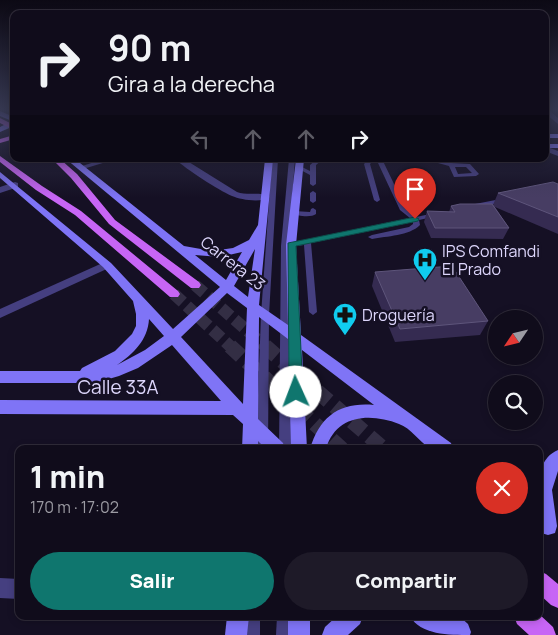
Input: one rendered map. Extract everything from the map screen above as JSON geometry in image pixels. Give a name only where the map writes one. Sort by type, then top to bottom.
[{"type":"main road","points":[[0,158],[39,188],[85,218],[174,294]]},
{"type":"main road","points":[[59,162],[74,176],[112,222],[195,285]]},
{"type":"main road","name":"Carrera 23","points":[[74,162],[227,287],[440,445]]},
{"type":"main road","points":[[259,436],[253,306],[269,162]]},
{"type":"main road","points":[[299,445],[289,333],[291,245],[300,163]]},
{"type":"main road","points":[[0,174],[107,265],[237,408],[259,436],[271,445]]},
{"type":"main road","name":"Calle 33A","points":[[0,377],[89,377],[109,374],[136,362],[171,336],[227,287],[262,226]]},
{"type":"main road","points":[[176,245],[200,253],[224,254],[243,248],[256,239]]},
{"type":"main road","points":[[62,376],[82,374],[102,367],[119,357],[133,344],[142,329],[144,316],[132,292]]},
{"type":"main road","name":"Calle 33A","points":[[0,407],[237,408]]},
{"type":"main road","points":[[319,445],[323,434],[332,423],[343,415],[357,411],[370,410],[388,414],[426,434]]},
{"type":"main road","points":[[548,527],[543,507],[544,480],[558,458]]},
{"type":"main road","points":[[543,585],[558,598]]},
{"type":"main road","points":[[236,635],[238,620]]},
{"type":"main road","points":[[299,620],[299,635]]},
{"type":"main road","points":[[333,635],[348,620]]},
{"type":"main road","points":[[429,620],[455,635]]},
{"type":"main road","points":[[448,620],[462,635]]},
{"type":"main road","points":[[529,620],[545,635]]},
{"type":"street","points":[[83,168],[102,162]]},
{"type":"street","points":[[184,162],[234,194],[243,197],[266,198]]},
{"type":"street","points":[[0,190],[15,185]]},
{"type":"street","points":[[0,314],[107,265]]},
{"type":"street","points":[[0,588],[15,588]]},
{"type":"lane","points":[[259,436],[275,162]]},
{"type":"lane","points":[[285,445],[289,333],[285,246],[292,162]]},
{"type":"lane","points":[[313,184],[313,165],[316,162]]},
{"type":"lane","points":[[369,162],[366,164],[377,200]]},
{"type":"lane","points":[[372,237],[411,229],[417,225],[415,219],[403,210],[381,162]]},
{"type":"lane","points":[[440,162],[451,165]]},
{"type":"lane","points":[[300,163],[313,174]]},
{"type":"lane","points":[[462,209],[510,199]]},
{"type":"lane","points":[[294,213],[313,214],[313,210]]},
{"type":"lane","points":[[291,245],[443,213]]},
{"type":"lane","points":[[307,242],[313,312]]},
{"type":"lane","points":[[252,635],[253,620]]},
{"type":"lane","points":[[284,620],[284,635]]},
{"type":"building","points":[[553,182],[558,184],[558,217],[498,193]]},
{"type":"building","points":[[460,204],[492,204],[509,228],[435,228],[427,211],[455,212],[451,206]]},
{"type":"building","points":[[452,266],[488,321],[400,329],[375,272]]},
{"type":"tunnel","points":[[195,285],[266,347]]},
{"type":"tunnel","points":[[174,294],[231,347]]},
{"type":"tunnel","points":[[230,346],[338,445]]},
{"type":"tunnel","points":[[265,346],[379,445]]},
{"type":"place","name":"IPS Comfandi El Prado","points":[[425,281]]},
{"type":"place","name":"Droguería","points":[[345,336]]},
{"type":"route","points":[[296,392],[291,245],[415,219]]}]
